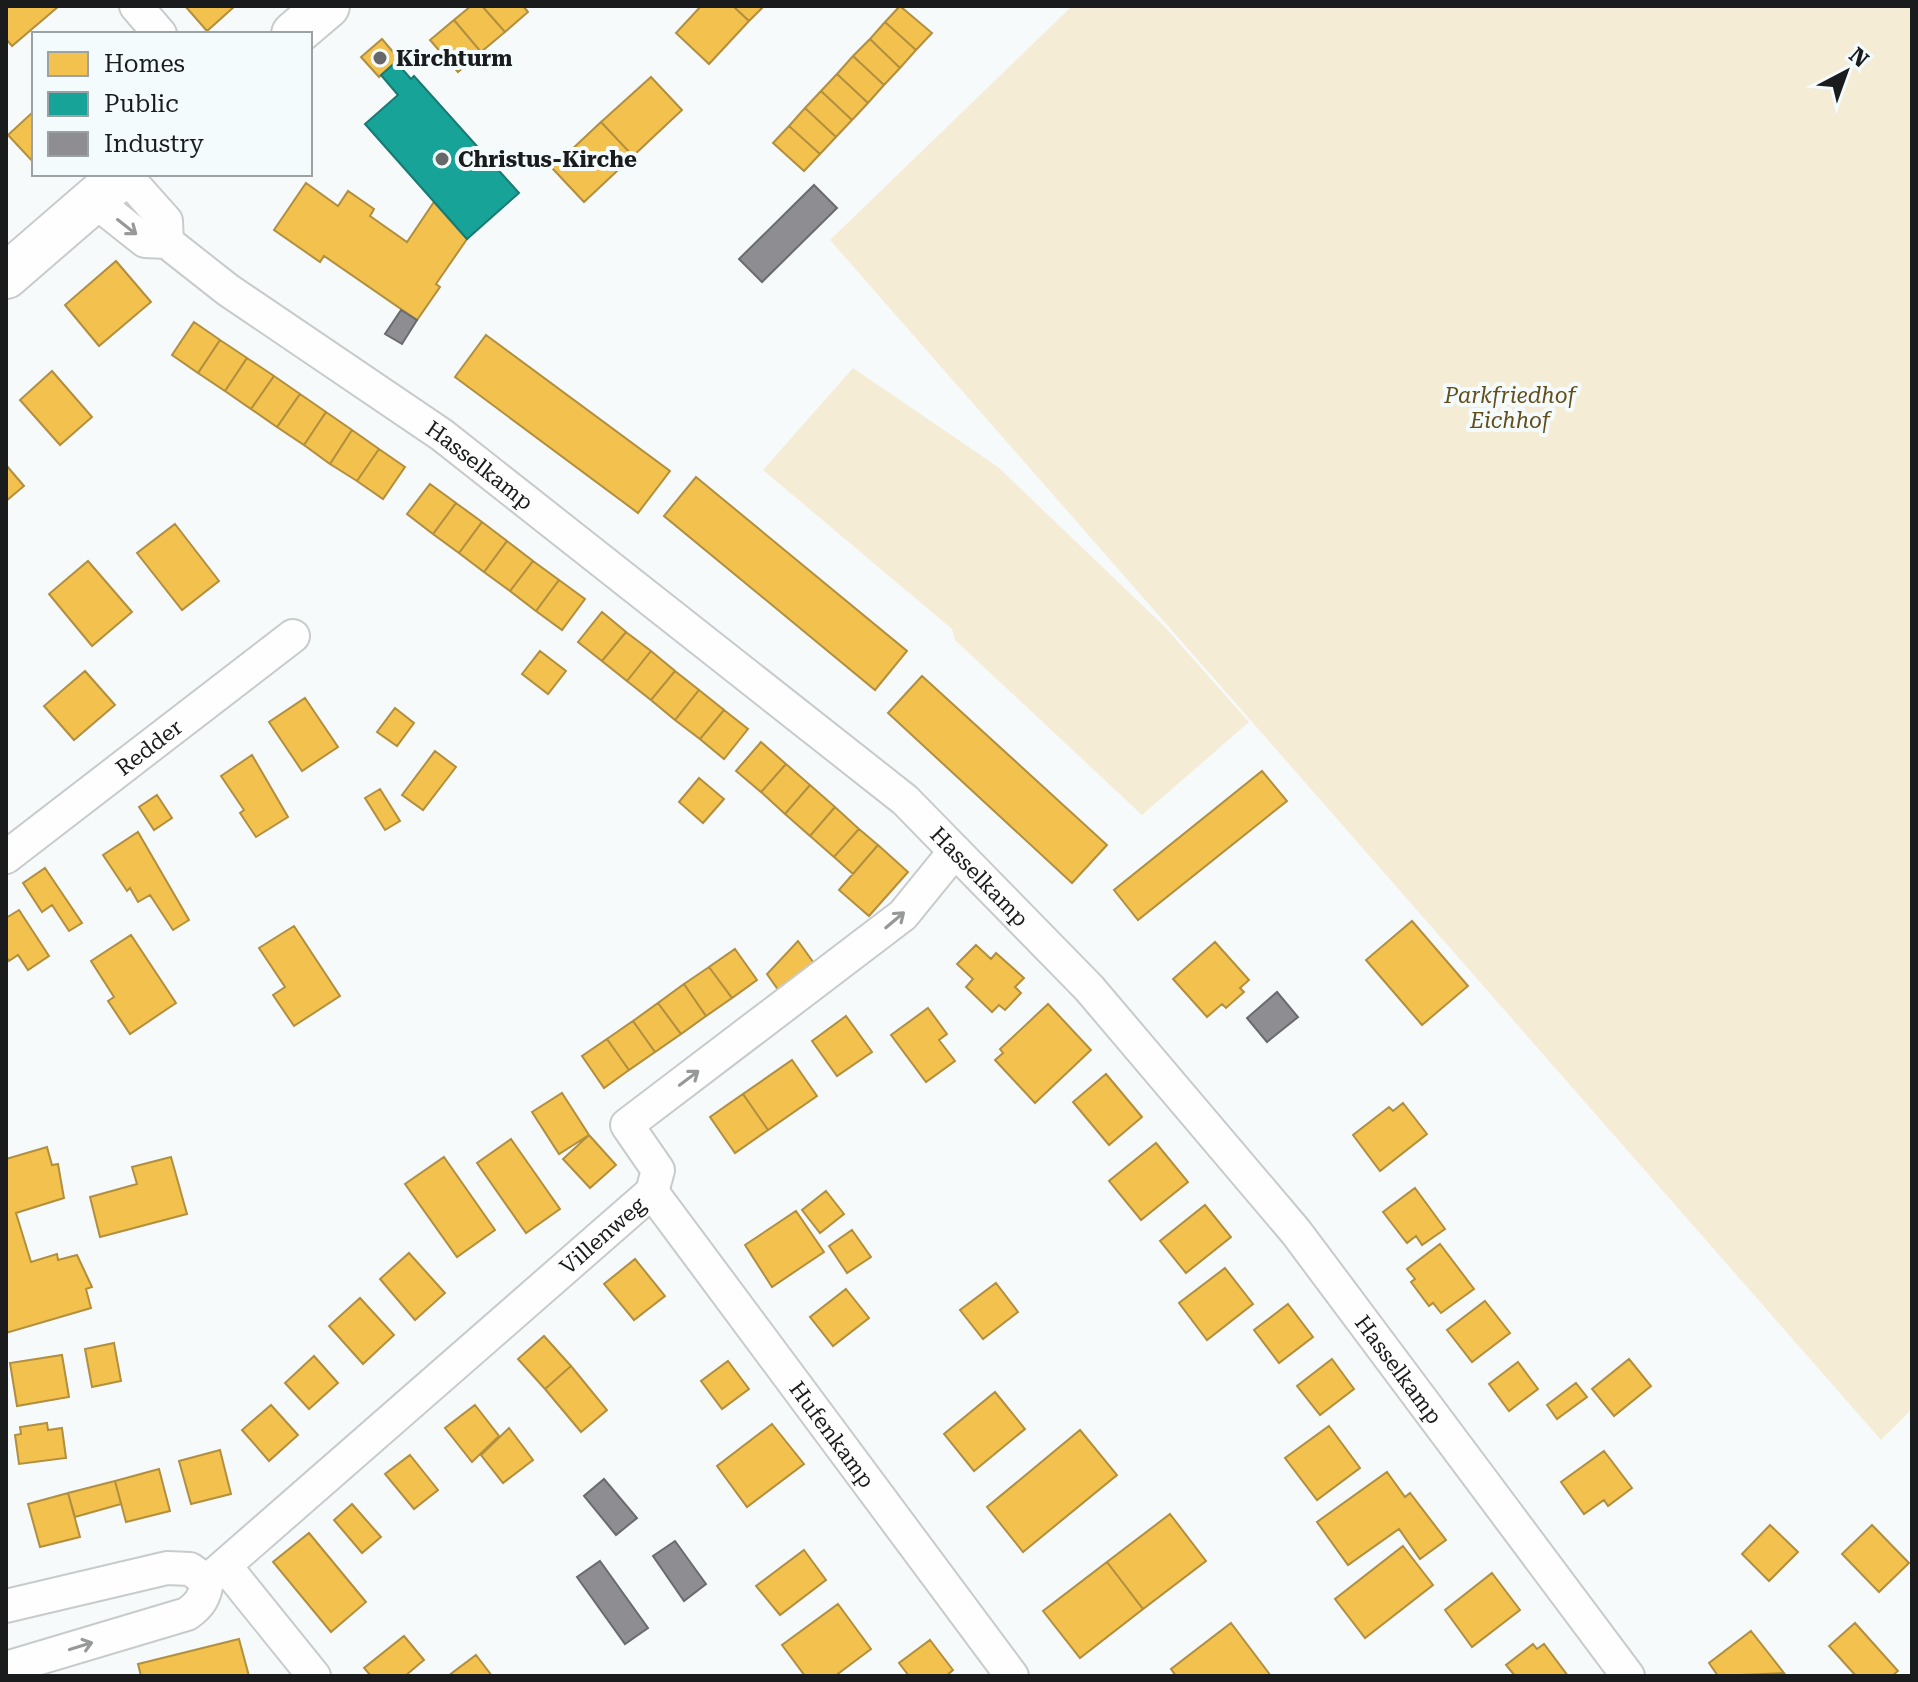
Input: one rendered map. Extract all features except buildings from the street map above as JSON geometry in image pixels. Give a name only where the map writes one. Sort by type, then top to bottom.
[{"type":"street","points":[[136,6],[158,32]]},
{"type":"street","points":[[296,32],[327,6]]},
{"type":"street","points":[[6,276],[113,182]]},
{"type":"street","name":"Hasselkamp","points":[[113,182],[145,241],[167,242],[228,290],[442,435],[905,800],[1089,988],[1296,1232],[1628,1676]]},
{"type":"street","name":"Redder","points":[[6,857],[293,636]]},
{"type":"street","name":"Villenweg","points":[[6,1668],[187,1614],[204,1597],[217,1574],[318,1482],[652,1192],[658,1170],[627,1125],[903,915],[955,851]]},
{"type":"street","name":"Hufenkamp","points":[[652,1192],[1012,1676]]},
{"type":"street","points":[[6,1606],[167,1568],[217,1574],[314,1676]]},
{"type":"green space","name":"Parkfriedhof Eichhof","points":[[1072,6],[1912,6],[1912,1409],[1881,1440],[830,240]]},
{"type":"green space","points":[[853,368],[998,467],[1164,626],[1249,722],[1142,815],[955,640],[952,629],[763,470]]},
{"type":"place","name":"Kirchturm","points":[[380,58]]},
{"type":"place","name":"Christus-Kirche","points":[[442,159]]}]
